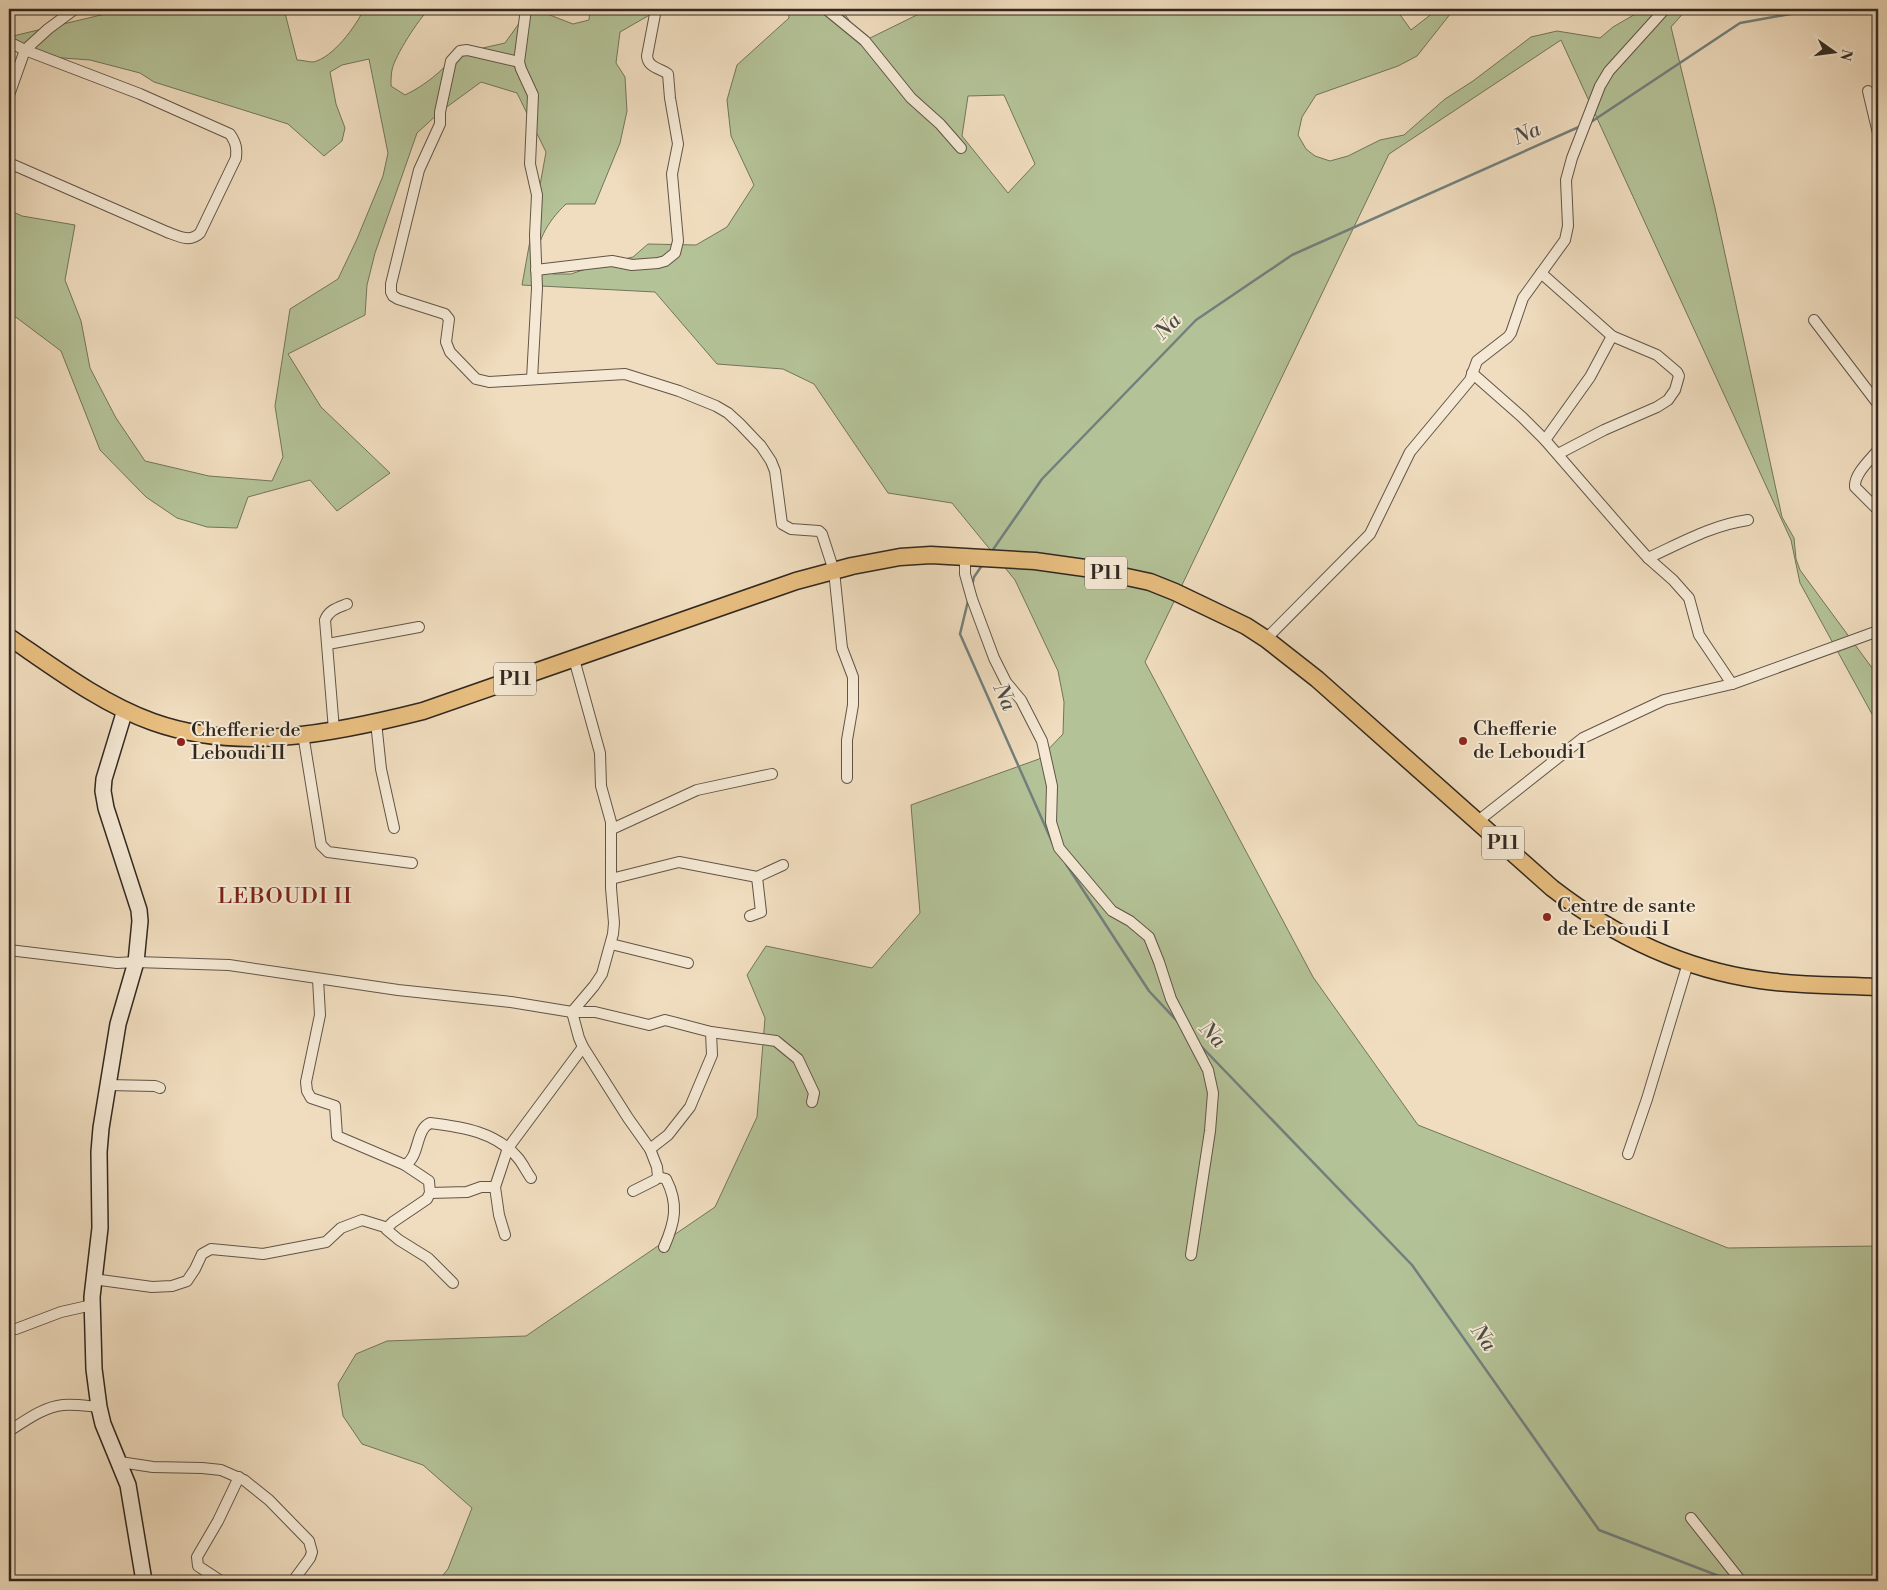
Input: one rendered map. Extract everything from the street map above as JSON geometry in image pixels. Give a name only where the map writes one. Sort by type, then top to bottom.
[{"type":"main road","name":"P11","points":[[9,637],[63,673],[125,710],[151,722],[174,729],[206,735],[242,738],[303,734],[376,722],[423,711],[796,581],[852,566],[900,557],[930,555],[965,556],[1055,564],[1150,582],[1223,614],[1266,639],[1318,679],[1552,888],[1582,911],[1617,933],[1688,963],[1726,974],[1760,980],[1878,987]]},
{"type":"street","points":[[9,95],[25,50],[54,24],[75,9]]},
{"type":"street","points":[[526,9],[519,62],[520,70],[533,95],[530,164],[537,195],[532,379]]},
{"type":"street","points":[[536,270],[612,261],[632,265],[658,263],[665,261],[675,253],[678,241],[672,174],[678,144],[668,74],[650,65],[647,56],[656,9]]},
{"type":"street","points":[[826,9],[865,40],[911,98],[940,124],[961,148]]},
{"type":"street","points":[[1266,639],[1370,534],[1410,452],[1470,380],[1476,362],[1508,337],[1523,298],[1565,240],[1568,226],[1566,180],[1572,158],[1600,86],[1609,72],[1665,9]]},
{"type":"street","points":[[9,42],[25,50],[140,94],[230,134],[237,150],[236,158],[200,233],[191,239],[166,232],[9,163]]},
{"type":"street","points":[[519,62],[467,50],[460,51],[451,61],[440,112],[440,124],[419,170],[391,292],[398,299],[445,314],[449,319],[446,342],[450,352],[476,379],[489,382],[625,374],[679,391],[716,406],[728,414],[761,446],[775,471],[782,524],[791,529],[819,531],[822,534],[834,571],[842,648],[853,677],[853,705],[847,740],[848,778]]},
{"type":"street","points":[[1868,91],[1878,133]]},
{"type":"street","points":[[1541,273],[1612,336],[1648,350],[1677,372],[1678,376],[1678,384],[1668,400],[1558,454]]},
{"type":"street","points":[[1814,320],[1878,404]]},
{"type":"street","points":[[1546,440],[1590,377],[1612,336]]},
{"type":"street","points":[[1472,374],[1546,440],[1648,558],[1673,580],[1689,598],[1699,635],[1732,684]]},
{"type":"street","points":[[1878,450],[1858,476],[1854,485],[1878,510]]},
{"type":"street","points":[[1648,558],[1729,522],[1748,520]]},
{"type":"street","points":[[965,556],[965,574],[972,599],[994,658],[1006,682],[1020,700],[1042,741],[1052,786],[1051,822],[1058,848],[1112,912],[1130,921],[1148,937],[1160,962],[1170,999],[1208,1070],[1213,1093],[1210,1131],[1192,1255]]},
{"type":"street","points":[[334,730],[325,620],[327,614],[332,610],[347,604]]},
{"type":"street","points":[[328,644],[419,627]]},
{"type":"street","points":[[1478,821],[1583,738],[1664,700],[1732,684],[1878,631]]},
{"type":"street","points":[[572,1012],[599,980],[611,944],[614,923],[611,879],[611,822],[601,786],[600,753],[574,659]]},
{"type":"street","points":[[125,710],[106,767],[103,791],[106,808],[139,910],[140,921],[136,962],[118,1024],[99,1152],[99,1243],[93,1279],[92,1305],[94,1369],[99,1408],[103,1424],[128,1485],[144,1581]]},
{"type":"street","points":[[376,722],[381,769],[394,828]]},
{"type":"street","points":[[303,734],[321,845],[324,849],[328,852],[412,863]]},
{"type":"street","points":[[612,830],[697,790],[772,774]]},
{"type":"street","points":[[611,879],[679,862],[757,877],[783,866]]},
{"type":"street","points":[[750,916],[761,912],[757,877]]},
{"type":"street","points":[[611,944],[688,963]]},
{"type":"street","points":[[9,950],[118,963],[229,965],[318,979],[511,1002],[572,1012],[595,1012],[649,1025],[665,1020],[711,1032],[776,1041],[798,1059],[814,1093],[812,1102]]},
{"type":"street","points":[[1628,1154],[1648,1099],[1688,963]]},
{"type":"street","points":[[318,979],[320,1015],[306,1082],[307,1091],[311,1098],[335,1106],[337,1136],[404,1164],[429,1181],[430,1193],[427,1199],[393,1222],[388,1228]]},
{"type":"street","points":[[572,1012],[583,1047],[650,1149],[657,1166],[658,1177]]},
{"type":"street","points":[[650,1149],[668,1135],[690,1107],[712,1055],[711,1032]]},
{"type":"street","points":[[505,1235],[499,1215],[495,1187],[508,1148],[583,1047]]},
{"type":"street","points":[[108,1085],[155,1086],[160,1088]]},
{"type":"street","points":[[404,1164],[408,1162],[414,1152],[423,1128],[430,1123],[490,1135],[518,1158],[530,1178]]},
{"type":"street","points":[[634,1191],[658,1177]]},
{"type":"street","points":[[658,1177],[666,1179],[673,1193],[674,1224],[664,1247]]},
{"type":"street","points":[[430,1193],[467,1192],[481,1187],[495,1187]]},
{"type":"street","points":[[93,1279],[152,1287],[172,1286],[187,1281],[196,1269],[202,1254],[211,1249],[264,1254],[326,1242],[341,1228],[362,1220],[388,1228],[388,1231],[399,1240],[428,1258],[453,1283]]},
{"type":"street","points":[[16,1329],[61,1312],[92,1305]]},
{"type":"street","points":[[9,1432],[32,1417],[53,1407],[70,1405],[99,1408]]},
{"type":"street","points":[[120,1462],[153,1467],[221,1470],[239,1477],[254,1486],[309,1540],[312,1552],[310,1558],[293,1581]]},
{"type":"street","points":[[221,1581],[198,1566],[197,1557],[218,1521],[239,1477]]},
{"type":"street","points":[[1691,1518],[1741,1581]]},
{"type":"green space","points":[[126,9],[284,9],[297,60],[313,62],[321,59],[336,48],[350,32],[364,9],[429,9],[408,38],[392,70],[391,86],[405,95],[433,77],[456,54],[505,43],[525,15],[542,12],[573,24],[589,20],[590,9],[660,9],[620,32],[616,63],[625,77],[627,111],[620,143],[595,204],[566,204],[553,218],[540,242],[536,270],[554,274],[571,274],[607,262],[633,257],[648,244],[696,245],[727,227],[754,185],[731,136],[727,100],[737,65],[789,18],[788,9],[841,9],[864,41],[929,9],[1396,9],[1411,30],[1438,9],[1458,9],[1451,13],[1417,56],[1398,66],[1316,95],[1302,117],[1298,135],[1306,149],[1315,156],[1330,161],[1348,156],[1380,140],[1404,135],[1445,99],[1473,81],[1531,37],[1557,31],[1600,38],[1613,27],[1644,9],[1687,9],[1671,27],[1715,208],[1782,517],[1794,538],[1796,559],[1800,570],[1878,676],[1878,725],[1800,583],[1791,540],[1561,40],[1389,154],[1145,662],[1313,977],[1418,1125],[1728,1248],[1878,1246],[1878,1581],[438,1581],[448,1569],[472,1508],[423,1465],[362,1444],[343,1416],[338,1384],[356,1354],[387,1341],[526,1336],[715,1207],[757,1117],[765,1018],[747,975],[766,946],[872,968],[920,913],[911,805],[1039,759],[1063,734],[1064,702],[1058,671],[1015,580],[952,503],[888,493],[814,384],[783,369],[717,364],[655,292],[522,285],[546,152],[517,93],[481,82],[440,112],[417,133],[375,253],[367,285],[365,315],[288,354],[321,407],[390,473],[337,511],[310,480],[248,497],[237,528],[207,527],[177,518],[146,497],[100,450],[61,351],[9,312],[9,210],[22,216],[75,225],[65,280],[81,321],[90,368],[116,418],[145,461],[209,476],[272,481],[283,457],[275,406],[290,309],[338,279],[383,176],[388,153],[369,59],[342,65],[330,72],[336,104],[345,128],[342,141],[324,156],[288,124],[154,82],[140,73],[90,60],[23,55],[9,46],[9,33],[13,36]],"holes":[[[1004,95],[1035,164],[1008,193],[962,136],[968,96]]]},
{"type":"waterway","name":"Na","points":[[1591,122],[1740,23],[1818,9]]},
{"type":"waterway","name":"Na","points":[[992,551],[1042,479],[1196,320],[1292,255],[1581,126]]},
{"type":"waterway","name":"Na","points":[[972,586],[974,577],[983,564]]},
{"type":"waterway","name":"Na","points":[[968,601],[960,634],[1053,844]]},
{"type":"waterway","name":"Na","points":[[1066,864],[1149,991],[1178,1022]]},
{"type":"waterway","name":"Na","points":[[1199,1044],[1412,1265],[1599,1530],[1732,1581]]},
{"type":"place","name":"Chefferie de Leboudi I","points":[[1463,741]]},
{"type":"place","name":"Chefferie de Leboudi II","points":[[181,742]]},
{"type":"place","name":"Centre de sante de Leboudi I","points":[[1547,917]]},
{"type":"district","name":"LEBOUDI II","points":[[285,896]]}]
